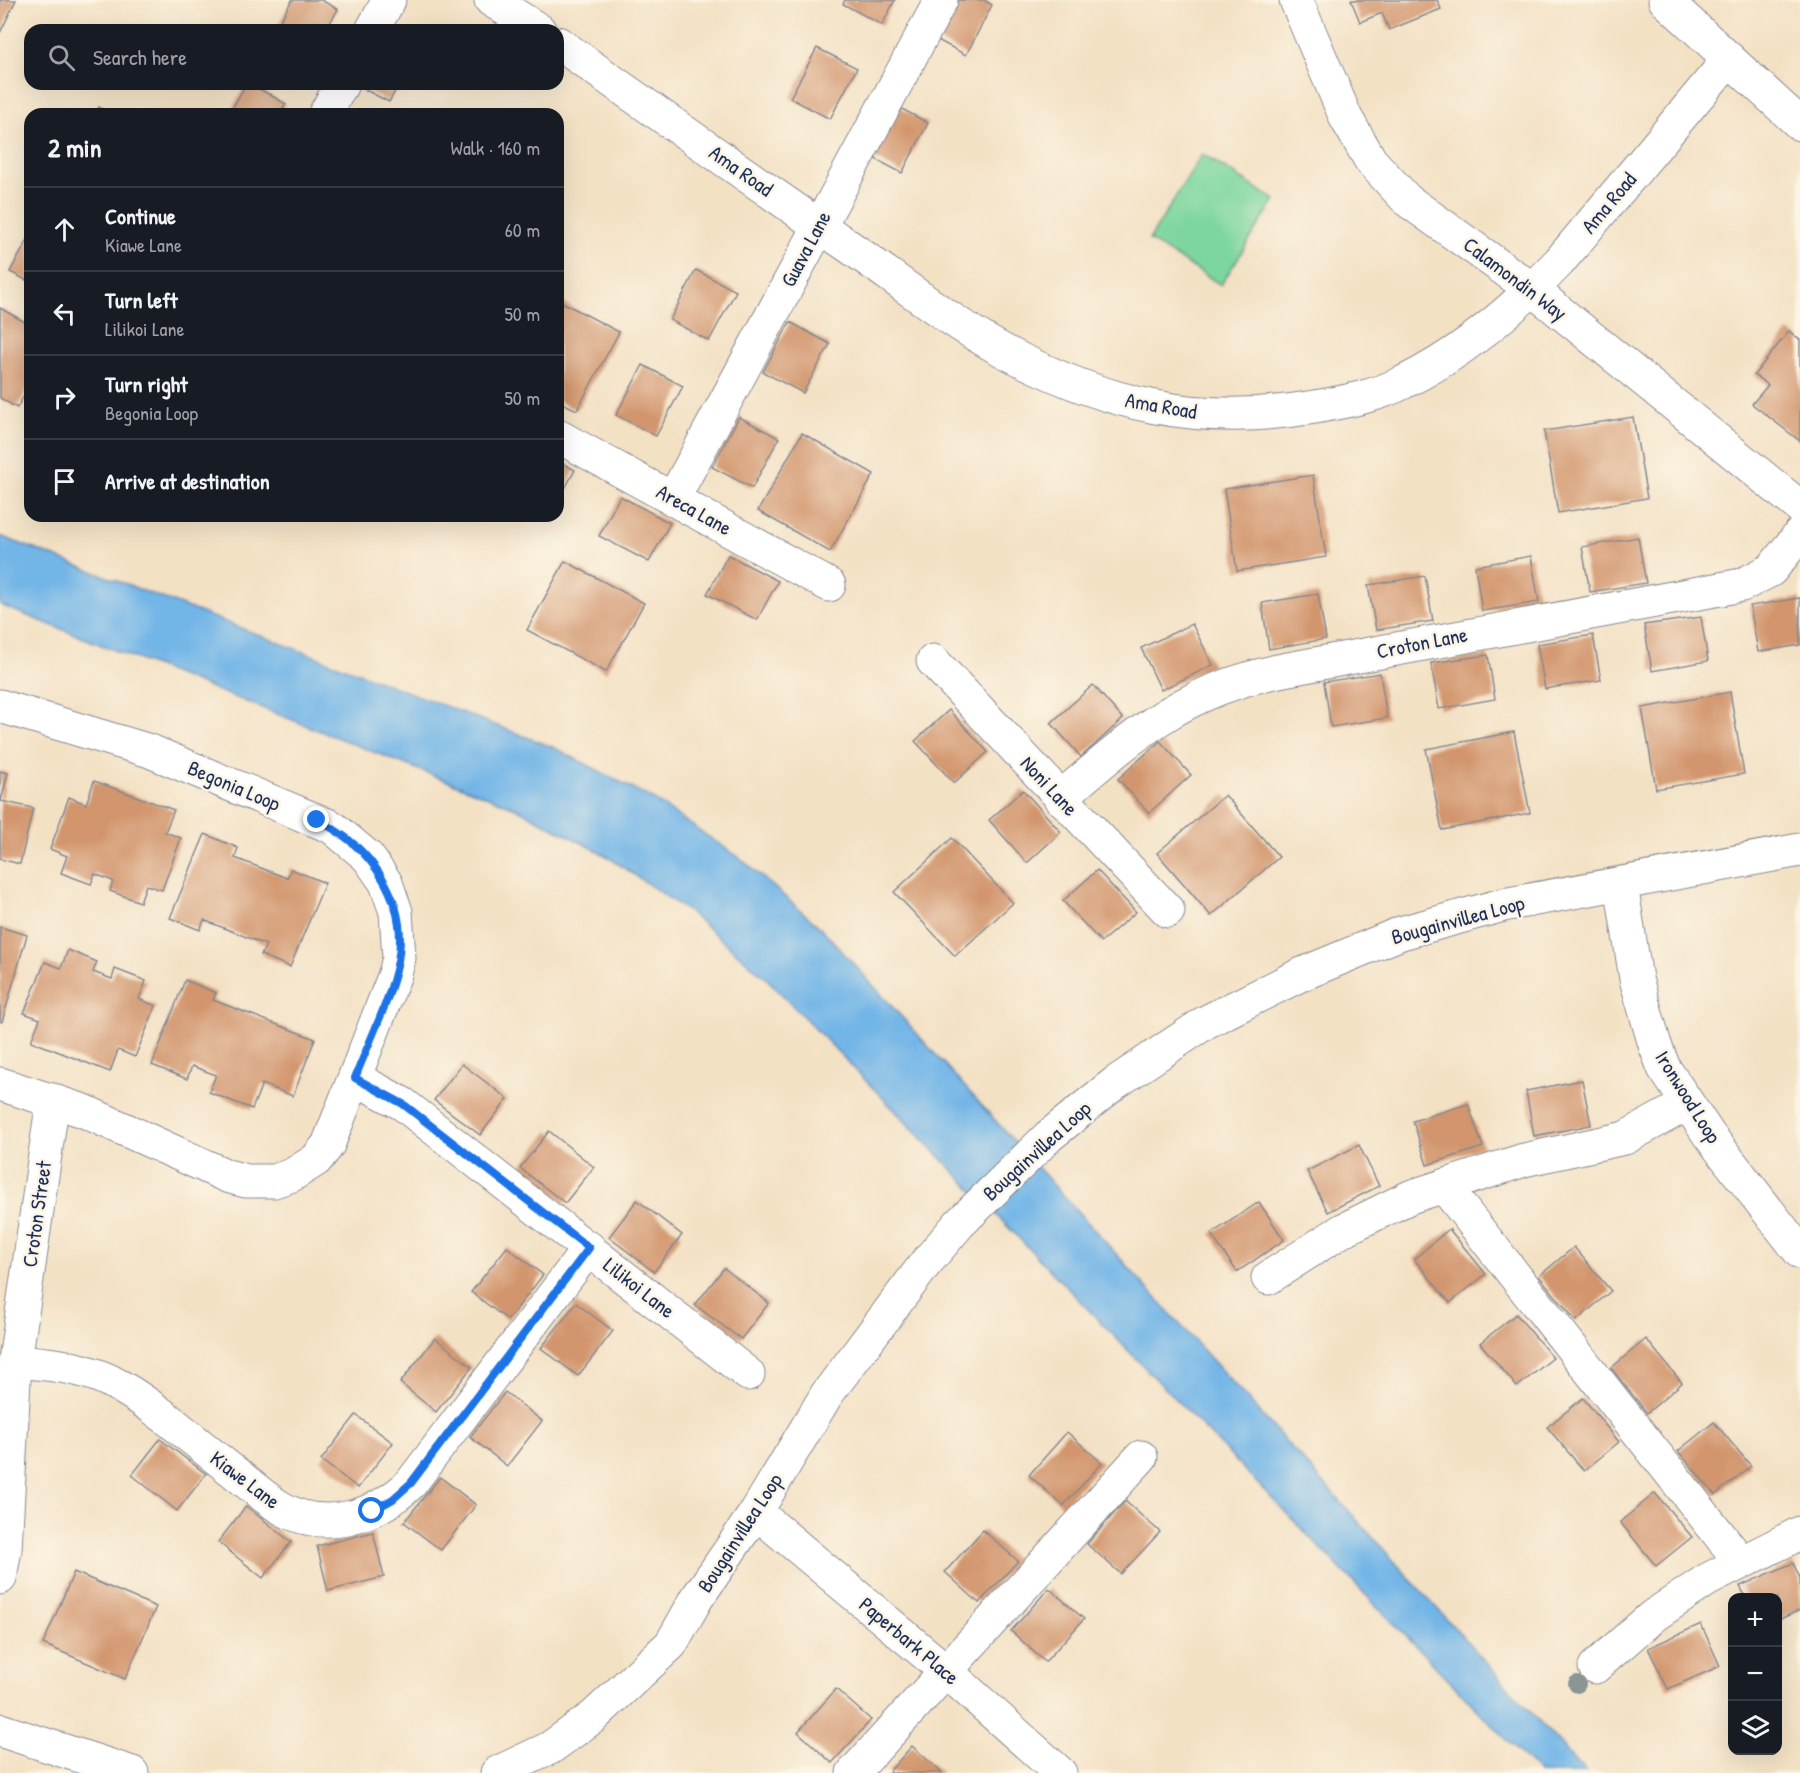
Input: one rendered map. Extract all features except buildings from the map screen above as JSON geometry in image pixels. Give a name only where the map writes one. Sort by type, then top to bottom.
[{"type":"street","points":[[375,24],[389,0]]},
{"type":"street","points":[[491,0],[529,24]]},
{"type":"street","name":"Guava Lane","points":[[673,499],[941,0]]},
{"type":"street","name":"Calamondin Way","points":[[1296,0],[1346,118],[1371,161],[1407,201],[1533,290],[1800,507]]},
{"type":"street","points":[[1665,0],[1800,124]]},
{"type":"street","name":"Ama Road","points":[[564,47],[1001,349],[1095,393],[1140,405],[1193,414],[1245,415],[1350,401],[1402,383],[1451,354],[1533,290],[1614,199],[1689,104],[1729,59]]},
{"type":"street","points":[[328,108],[339,90]]},
{"type":"street","name":"Areca Lane","points":[[564,439],[829,585]]},
{"type":"street","name":"Croton Lane","points":[[1060,798],[1164,714],[1221,686],[1283,670],[1742,585],[1771,570],[1800,534]]},
{"type":"street","name":"Noni Lane","points":[[933,661],[1168,911]]},
{"type":"street","name":"Begonia Loop","points":[[0,706],[150,751],[332,827],[368,857],[392,897],[400,943],[395,974],[328,1145],[300,1171],[265,1182],[246,1182],[227,1176],[84,1111],[0,1083]]},
{"type":"street","name":"Bougainvillea Loop","points":[[497,1773],[550,1748],[593,1717],[671,1644],[698,1598],[756,1512],[827,1394],[925,1264],[959,1224],[1049,1136],[1114,1083],[1206,1022],[1300,975],[1401,933],[1503,905],[1800,850]]},
{"type":"street","name":"Ironwood Loop","points":[[1621,884],[1636,979],[1664,1068],[1687,1104],[1800,1252]]},
{"type":"street","name":"Lilikoi Lane","points":[[355,1078],[403,1104],[748,1374]]},
{"type":"street","name":"Croton Street","points":[[0,1578],[5,1549],[15,1361],[53,1100]]},
{"type":"street","points":[[1268,1278],[1343,1230],[1410,1197],[1524,1160],[1625,1138],[1687,1104]]},
{"type":"street","points":[[1444,1186],[1740,1561]]},
{"type":"street","name":"Kiawe Lane","points":[[15,1361],[71,1367],[105,1378],[136,1396],[277,1506],[306,1517],[324,1520],[348,1518],[383,1506],[411,1483],[589,1248]]},
{"type":"street","points":[[853,1773],[1141,1457]]},
{"type":"street","name":"Paperbark Place","points":[[756,1512],[946,1671],[1060,1773]]},
{"type":"street","points":[[1594,1667],[1653,1616],[1740,1561],[1800,1533]]},
{"type":"street","points":[[0,1730],[132,1773]]},
{"type":"green space","points":[[1202,154],[1275,200],[1221,285],[1149,240]]},
{"type":"water","points":[[0,536],[555,748],[651,798],[740,858],[822,929],[1586,1773],[1539,1773],[766,978],[689,912],[605,855],[516,808],[0,605]]},
{"type":"route","points":[[317,820],[345,836],[378,869],[392,897],[399,928],[399,958],[395,974],[355,1078],[403,1104],[589,1248],[411,1483],[393,1499],[372,1511]]}]
